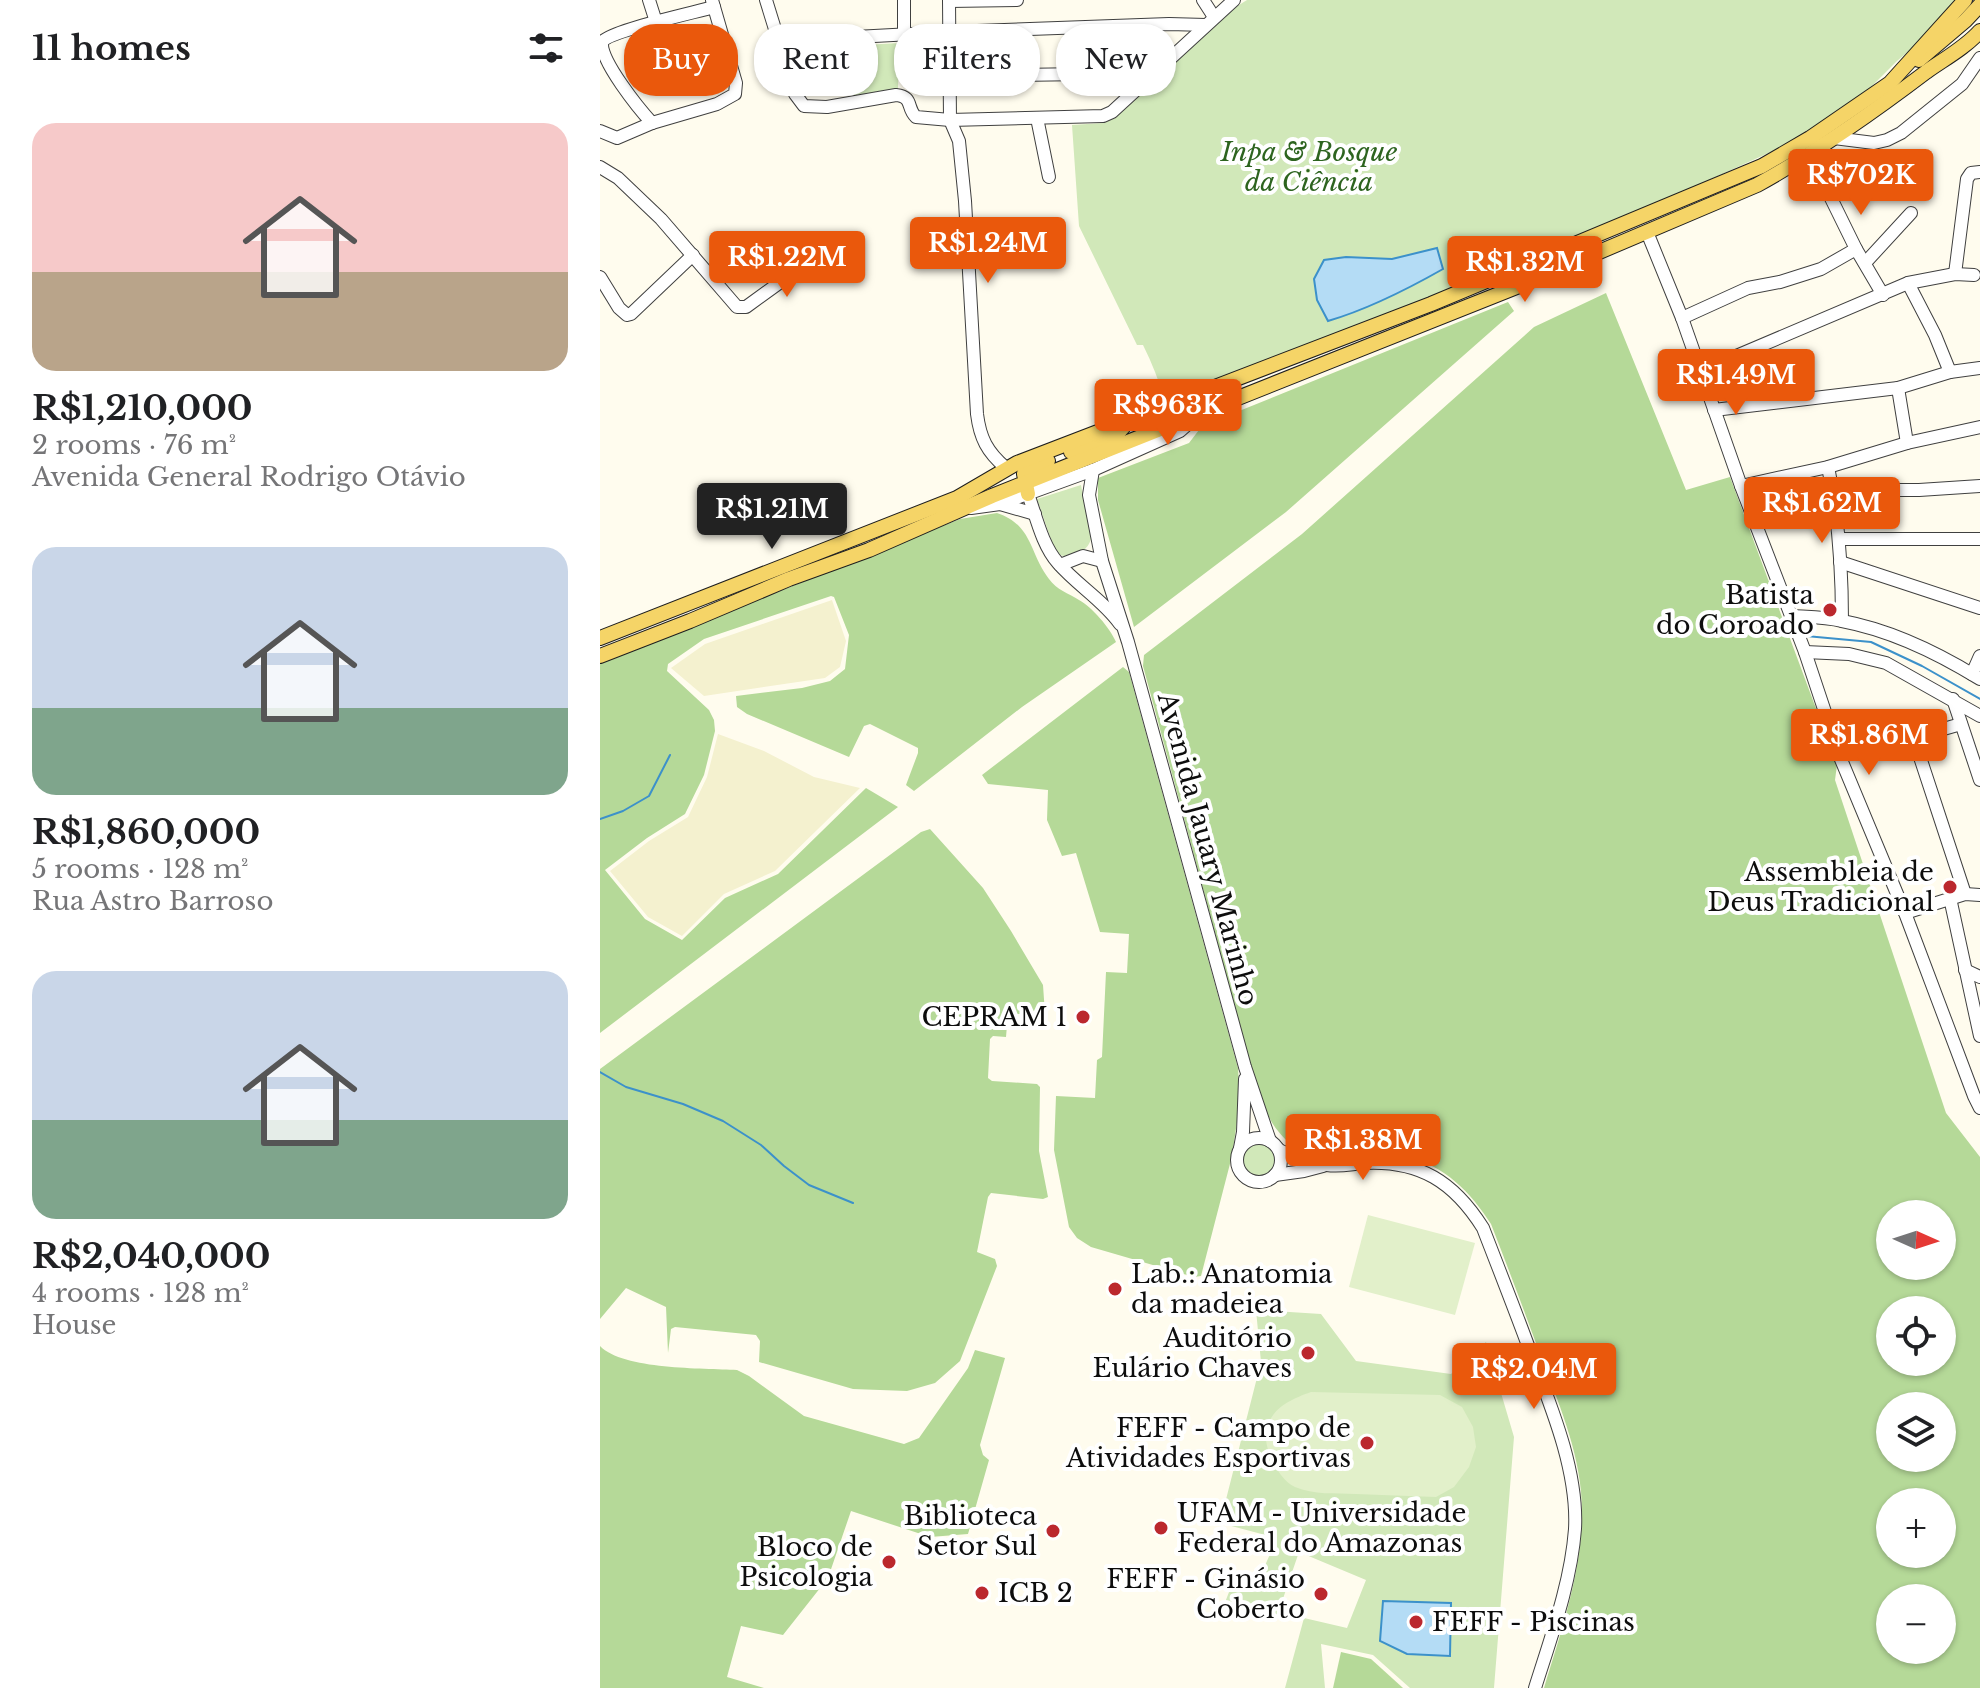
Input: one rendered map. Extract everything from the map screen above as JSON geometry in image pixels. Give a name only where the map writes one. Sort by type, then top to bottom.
[{"type":"main road","points":[[1890,83],[1965,0]]},
{"type":"main road","points":[[600,638],[957,498],[1006,468],[1431,304],[1725,183],[1787,153],[1890,83],[1936,47],[1980,5]]},
{"type":"main road","points":[[1942,61],[1980,18]]},
{"type":"main road","points":[[600,656],[869,550],[960,510],[1026,489],[1201,412],[1312,370],[1757,185],[1867,117],[1980,31]]},
{"type":"main road","points":[[1026,489],[1024,477],[1027,470],[1109,438],[1129,420]]},
{"type":"street","points":[[649,0],[656,22]]},
{"type":"street","points":[[766,0],[774,24]]},
{"type":"street","points":[[904,0],[904,24]]},
{"type":"street","points":[[950,24],[949,1],[1017,0]]},
{"type":"street","points":[[1203,0],[1210,21]]},
{"type":"street","points":[[1176,53],[1234,0]]},
{"type":"street","points":[[600,131],[617,138],[652,123],[717,104],[735,94],[736,83],[713,4],[619,34],[601,43],[601,54],[610,75],[652,123]]},
{"type":"street","points":[[1040,29],[1210,21]]},
{"type":"street","points":[[1883,295],[1825,186],[1829,141],[1874,143],[1901,133],[1962,84],[1980,58]]},
{"type":"street","points":[[796,96],[804,106],[827,107],[904,96],[916,117],[950,120],[1103,116],[1130,96]]},
{"type":"street","points":[[950,96],[950,120],[959,141],[965,201],[978,428],[988,451],[1006,468]]},
{"type":"street","points":[[1037,118],[1049,177]]},
{"type":"street","points":[[600,167],[618,178],[661,219],[739,308],[786,278],[805,271]]},
{"type":"street","points":[[1955,274],[1967,179],[1971,173],[1980,172]]},
{"type":"street","points":[[1865,263],[1911,213]]},
{"type":"street","points":[[1647,232],[1792,616],[1840,757],[1905,913],[1980,1108]]},
{"type":"street","points":[[1682,318],[1748,288],[1821,269],[1856,249]]},
{"type":"street","points":[[600,277],[624,313],[631,314],[693,255]]},
{"type":"street","points":[[1701,371],[1908,283],[1955,274],[1974,275]]},
{"type":"street","points":[[1908,283],[1950,372]]},
{"type":"street","points":[[1714,410],[1898,388],[1950,372],[1980,368]]},
{"type":"street","points":[[1898,388],[1907,443]]},
{"type":"street","points":[[960,510],[1000,504],[1026,489],[1093,470],[1180,431],[1201,412]]},
{"type":"street","points":[[1741,486],[1828,467],[1907,443],[1980,427]]},
{"type":"street","points":[[1828,467],[1840,539],[1842,621]]},
{"type":"street","name":"Avenida Jauary Marinho","points":[[1093,470],[1089,495],[1102,561],[1128,642],[1245,1067],[1274,1146]]},
{"type":"street","points":[[1836,507],[1878,501],[1881,490],[1980,486]]},
{"type":"street","name":"Avenida Jauary Marinho","points":[[1026,489],[1049,548],[1060,565],[1113,614],[1128,642]]},
{"type":"street","points":[[1000,504],[1035,514]]},
{"type":"street","points":[[1840,539],[1980,539]]},
{"type":"street","points":[[1060,565],[1083,556],[1098,541]]},
{"type":"street","points":[[1083,556],[1102,561]]},
{"type":"street","points":[[1840,562],[1980,608]]},
{"type":"street","points":[[1792,616],[1842,621],[1888,634],[1976,677],[1980,656]]},
{"type":"street","points":[[1805,652],[1849,654],[1886,663],[1980,716]]},
{"type":"street","points":[[1953,699],[1980,780]]},
{"type":"street","points":[[1961,724],[1919,736],[1915,742],[1965,894]]},
{"type":"street","points":[[1905,913],[1965,894],[1980,895]]},
{"type":"street","points":[[1950,898],[1980,1036]]},
{"type":"street","points":[[1965,970],[1980,977]]},
{"type":"street","name":"Avenida Jauary Marinho","points":[[1239,1149],[1245,1112],[1245,1067]]},
{"type":"street","points":[[1274,1146],[1281,1163],[1275,1175],[1260,1182],[1243,1176],[1237,1163],[1239,1149],[1249,1140],[1263,1138],[1295,1157],[1327,1165]]},
{"type":"street","points":[[1275,1175],[1327,1165],[1402,1165],[1419,1170],[1453,1190],[1470,1207],[1483,1228],[1552,1409],[1571,1478],[1575,1528],[1569,1565],[1535,1688]]},
{"type":"shaded area","points":[[832,600],[846,641],[840,667],[825,678],[704,696],[671,668],[705,644]]},
{"type":"shaded area","points":[[718,734],[764,751],[814,777],[860,788],[775,871],[724,894],[682,936],[648,917],[610,871],[649,841],[688,817],[707,777]]},
{"type":"green space","name":"Inpa & Bosque da Ciência","points":[[1247,0],[1958,0],[1868,90],[1784,146],[1447,292],[1165,401],[1143,345],[1137,345],[1079,226],[1072,125],[1103,123],[1135,96],[1176,96],[1176,59],[1231,10]]},
{"type":"green space","points":[[894,43],[894,91],[878,93],[878,44]]},
{"type":"green space","points":[[1606,293],[1686,490],[1730,477],[1837,765],[1835,780],[1946,1113],[1980,1157],[1980,1688],[1544,1688],[1578,1559],[1582,1515],[1579,1476],[1564,1418],[1491,1224],[1456,1182],[1433,1166],[1389,1155],[1338,1156],[1305,1152],[1291,1144],[1268,1116],[1250,1063],[1143,666],[1144,655],[1302,534],[1534,327]]},
{"type":"green space","points":[[1508,302],[1514,311],[1286,512],[1134,627],[1098,500],[1098,478],[1189,443],[1202,426]]},
{"type":"green space","points":[[1081,485],[1090,541],[1085,549],[1075,555],[1056,554],[1037,499]]},
{"type":"green space","points":[[997,513],[1018,525],[1052,583],[1089,608],[1105,624],[1116,642],[1022,707],[914,791],[906,785],[918,748],[870,724],[864,726],[849,757],[737,707],[736,696],[802,688],[830,681],[845,669],[849,635],[834,597],[704,639],[668,664],[667,671],[709,710],[715,731],[704,775],[685,814],[605,870],[645,919],[682,940],[725,898],[778,874],[866,788],[898,807],[600,1033],[600,663],[960,519]]},
{"type":"green space","points":[[1123,667],[1129,672],[1238,1068],[1240,1101],[1232,1156],[1201,1276],[1194,1277],[1091,1247],[1077,1238],[1069,1227],[1054,1150],[1056,1096],[1095,1098],[1097,1060],[1102,1057],[1106,972],[1127,973],[1129,934],[1100,932],[1076,853],[1062,856],[1047,820],[1048,790],[988,784],[982,775]]},
{"type":"green space","points":[[930,829],[983,888],[1011,931],[1043,985],[1045,1014],[1008,1014],[1006,1037],[993,1036],[990,1039],[988,1078],[992,1081],[1037,1084],[1040,1087],[1039,1151],[1048,1197],[991,1193],[988,1197],[977,1252],[995,1259],[997,1266],[960,1361],[935,1383],[907,1391],[853,1389],[759,1362],[760,1341],[756,1335],[675,1327],[671,1329],[668,1353],[666,1307],[626,1288],[600,1319],[600,1069],[921,832]]},
{"type":"green space","points":[[1259,1144],[1270,1149],[1275,1160],[1270,1171],[1259,1176],[1248,1171],[1243,1160],[1248,1149]]},
{"type":"green space","points":[[1368,1215],[1475,1243],[1455,1315],[1349,1287]]},
{"type":"green space","points":[[1256,1310],[1321,1314],[1356,1361],[1451,1374],[1486,1342],[1514,1437],[1494,1688],[1410,1688],[1373,1655],[1321,1644],[1325,1688],[1285,1688],[1304,1618],[1347,1628],[1366,1580],[1299,1552],[1276,1619],[1224,1605],[1236,1574],[1260,1577],[1277,1538],[1220,1523],[1261,1362]]},
{"type":"green space","points":[[600,1346],[611,1354],[644,1364],[737,1370],[804,1416],[904,1444],[919,1438],[968,1368],[975,1350],[1005,1358],[980,1445],[983,1455],[989,1460],[968,1534],[930,1537],[851,1511],[828,1578],[783,1635],[741,1626],[727,1677],[764,1688],[600,1688]]},
{"type":"green space","points":[[1311,1392],[1440,1395],[1462,1407],[1473,1427],[1476,1447],[1469,1467],[1454,1487],[1436,1497],[1325,1493],[1295,1487],[1284,1479],[1274,1465],[1266,1436],[1275,1412],[1288,1402]]},
{"type":"green space","points":[[1341,1652],[1371,1659],[1403,1688],[1333,1688]]},
{"type":"water","points":[[1437,248],[1443,269],[1387,298],[1328,321],[1317,300],[1314,279],[1324,260],[1346,257],[1392,259]]},
{"type":"water","name":"FEFF - Piscinas","points":[[1383,1601],[1451,1603],[1450,1656],[1407,1654],[1380,1641]]},
{"type":"waterway","points":[[1806,636],[1871,642],[1980,699]]},
{"type":"waterway","points":[[600,819],[623,811],[649,796],[670,755]]},
{"type":"waterway","points":[[600,1072],[626,1087],[683,1104],[723,1121],[761,1145],[809,1185],[853,1203]]},
{"type":"place","name":"Batista do Coroado","points":[[1830,610]]},
{"type":"place","name":"Assembleia de Deus Tradicional","points":[[1950,887]]},
{"type":"place","name":"CEPRAM 1","points":[[1083,1017]]},
{"type":"place","name":"Lab.: Anatomia da madeiea","points":[[1115,1289]]},
{"type":"place","name":"Auditório Eulário Chaves","points":[[1308,1353]]},
{"type":"place","name":"FEFF - Campo de Atividades Esportivas","points":[[1367,1443]]},
{"type":"place","name":"UFAM - Universidade Federal do Amazonas","points":[[1161,1528]]},
{"type":"place","name":"Biblioteca Setor Sul","points":[[1053,1531]]},
{"type":"place","name":"Bloco de Psicologia","points":[[889,1562]]},
{"type":"place","name":"ICB 2","points":[[982,1593]]},
{"type":"place","name":"FEFF - Ginásio Coberto","points":[[1321,1594]]},
{"type":"place","name":"FEFF - Piscinas","points":[[1416,1622]]}]
